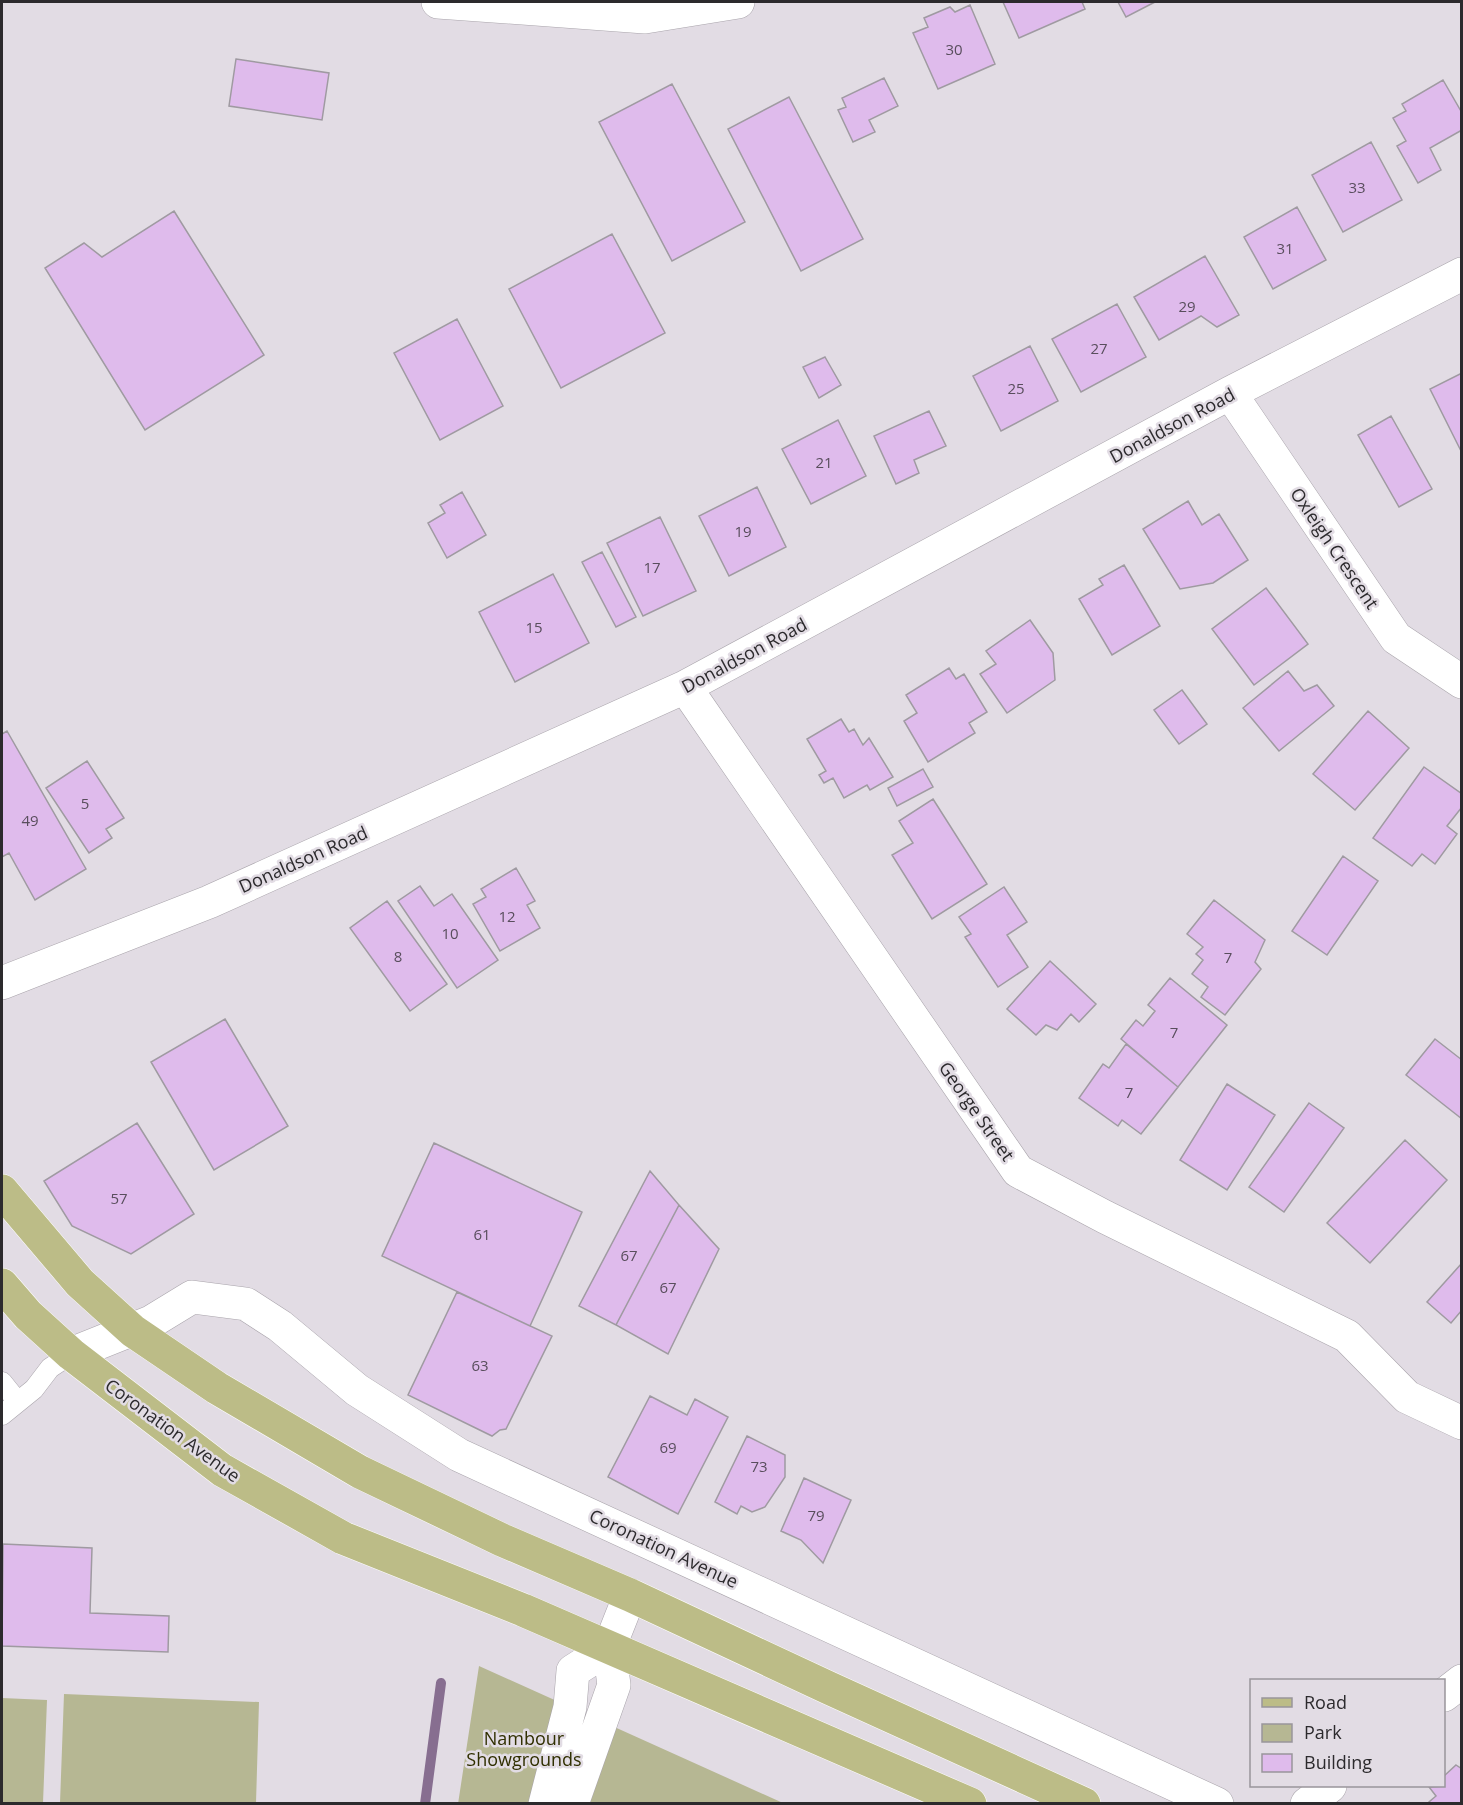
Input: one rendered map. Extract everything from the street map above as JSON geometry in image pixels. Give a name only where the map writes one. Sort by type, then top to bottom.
[{"type":"main road","points":[[2,1191],[80,1283],[133,1331],[217,1388],[360,1472],[502,1540],[630,1595],[1084,1803]]},
{"type":"main road","name":"Coronation Avenue","points":[[2,1285],[28,1315],[71,1354],[222,1470],[343,1538],[523,1610],[970,1803]]},
{"type":"street","points":[[438,2],[645,17],[738,2]]},
{"type":"street","name":"Donaldson Road","points":[[2,983],[209,902],[686,687],[1230,393],[1461,274]]},
{"type":"street","name":"Oxleigh Crescent","points":[[1230,393],[1396,638],[1461,682]]},
{"type":"street","name":"George Street","points":[[686,687],[1018,1171],[1105,1217],[1347,1336],[1407,1397],[1461,1423]]},
{"type":"street","name":"Coronation Avenue","points":[[71,1354],[133,1331],[192,1297],[246,1304],[280,1326],[357,1390],[459,1455],[1217,1803]]},
{"type":"street","points":[[572,1803],[614,1685],[609,1648],[630,1595]]},
{"type":"street","points":[[545,1803],[570,1707],[573,1671],[609,1648]]},
{"type":"street","points":[[1445,1693],[1461,1680]]},
{"type":"street","points":[[1307,1803],[1327,1787]]},
{"type":"lane","points":[[2,1415],[34,1389],[50,1368],[71,1354]]},
{"type":"lane","points":[[2,1382],[18,1402]]},
{"type":"green space","name":"Nambour Showgrounds","points":[[479,1666],[783,1803],[458,1804]]},
{"type":"green space","points":[[64,1694],[259,1702],[256,1803],[60,1803]]},
{"type":"green space","points":[[2,1698],[47,1700],[43,1803],[2,1803]]},
{"type":"building","points":[[1003,2],[1082,2],[1085,9],[1019,38]]},
{"type":"building","points":[[1118,2],[1155,2],[1126,17]]},
{"type":"building","points":[[970,5],[995,64],[938,89],[913,33],[928,27],[924,18],[950,7],[955,12]]},
{"type":"building","points":[[236,59],[329,73],[322,120],[229,106]]},
{"type":"building","points":[[884,78],[898,106],[869,120],[875,132],[853,142],[838,110],[846,107],[842,98]]},
{"type":"building","points":[[1443,80],[1462,113],[1462,130],[1430,148],[1441,170],[1418,183],[1397,146],[1406,141],[1393,118],[1406,111],[1402,104]]},
{"type":"building","points":[[672,84],[745,222],[672,261],[599,122]]},
{"type":"building","points":[[789,97],[863,239],[801,271],[728,129]]},
{"type":"building","points":[[1371,142],[1402,200],[1343,232],[1312,175]]},
{"type":"building","points":[[1297,207],[1326,260],[1273,289],[1244,237]]},
{"type":"building","points":[[174,211],[264,355],[145,430],[45,268],[84,243],[102,257]]},
{"type":"building","points":[[612,234],[665,333],[561,388],[509,289]]},
{"type":"building","points":[[1205,256],[1239,315],[1217,327],[1201,316],[1159,340],[1134,297]]},
{"type":"building","points":[[1117,304],[1146,357],[1081,392],[1052,339]]},
{"type":"building","points":[[457,319],[503,406],[440,440],[394,353]]},
{"type":"building","points":[[1030,346],[1058,401],[1001,431],[973,376]]},
{"type":"building","points":[[825,357],[841,385],[819,398],[803,367]]},
{"type":"building","points":[[1462,373],[1462,453],[1430,389]]},
{"type":"building","points":[[929,411],[946,446],[914,460],[919,473],[896,484],[874,436]]},
{"type":"building","points":[[1391,416],[1432,489],[1399,507],[1358,435]]},
{"type":"building","points":[[838,420],[866,476],[811,504],[782,449]]},
{"type":"building","points":[[757,487],[786,547],[729,576],[699,516]]},
{"type":"building","points":[[462,492],[486,535],[447,558],[428,523],[445,513],[440,505]]},
{"type":"building","points":[[1188,501],[1202,525],[1219,514],[1248,560],[1213,583],[1180,589],[1143,529]]},
{"type":"building","points":[[660,517],[696,591],[643,616],[607,543]]},
{"type":"building","points":[[602,552],[636,617],[616,627],[582,562]]},
{"type":"building","points":[[1124,565],[1160,626],[1112,655],[1079,599],[1103,585],[1099,579]]},
{"type":"building","points":[[553,574],[589,643],[515,682],[479,612]]},
{"type":"building","points":[[1266,588],[1308,644],[1254,685],[1212,629]]},
{"type":"building","points":[[1030,620],[1053,653],[1055,680],[1007,713],[980,674],[996,664],[986,651]]},
{"type":"building","points":[[949,668],[956,679],[964,674],[987,712],[969,723],[975,733],[928,762],[904,721],[917,713],[906,695]]},
{"type":"building","points":[[1288,671],[1304,691],[1317,685],[1334,706],[1279,751],[1243,708]]},
{"type":"building","points":[[1182,690],[1207,724],[1179,744],[1154,710]]},
{"type":"building","points":[[1368,711],[1409,748],[1355,810],[1313,774]]},
{"type":"building","points":[[841,719],[849,732],[854,729],[863,745],[869,738],[893,777],[870,790],[867,785],[844,798],[833,778],[824,783],[819,775],[826,771],[807,739]]},
{"type":"building","points":[[7,731],[86,869],[35,900],[9,853],[2,857],[2,734]]},
{"type":"building","points":[[87,761],[124,818],[106,829],[112,838],[89,853],[46,788]]},
{"type":"building","points":[[1424,767],[1462,794],[1462,807],[1447,826],[1457,834],[1435,864],[1422,854],[1412,866],[1373,838]]},
{"type":"building","points":[[923,769],[933,787],[897,806],[888,788]]},
{"type":"building","points":[[933,799],[987,884],[932,919],[892,855],[913,843],[899,821]]},
{"type":"building","points":[[1343,856],[1378,881],[1327,955],[1292,931]]},
{"type":"building","points":[[516,868],[535,901],[527,905],[540,928],[500,951],[473,904],[486,897],[481,889]]},
{"type":"building","points":[[420,886],[434,906],[452,894],[498,960],[457,988],[398,901]]},
{"type":"building","points":[[1004,887],[1027,922],[1007,935],[1028,967],[998,987],[965,937],[971,934],[959,917]]},
{"type":"building","points":[[1214,900],[1265,940],[1255,962],[1261,969],[1225,1015],[1201,997],[1208,987],[1192,974],[1203,960],[1196,954],[1203,947],[1187,934]]},
{"type":"building","points":[[387,901],[447,984],[410,1011],[350,928]]},
{"type":"building","points":[[1050,961],[1096,1004],[1079,1022],[1071,1014],[1057,1030],[1046,1025],[1036,1035],[1007,1009]]},
{"type":"building","points":[[1170,978],[1227,1025],[1178,1087],[1121,1039],[1136,1020],[1143,1026],[1155,1011],[1148,1005]]},
{"type":"building","points":[[225,1019],[288,1126],[214,1170],[151,1062]]},
{"type":"building","points":[[1435,1039],[1462,1060],[1462,1119],[1406,1075]]},
{"type":"building","points":[[1126,1044],[1178,1087],[1141,1134],[1122,1120],[1118,1126],[1079,1098],[1103,1064],[1109,1068]]},
{"type":"building","points":[[1227,1084],[1275,1115],[1227,1190],[1180,1160]]},
{"type":"building","points":[[1309,1103],[1344,1128],[1284,1212],[1249,1187]]},
{"type":"building","points":[[137,1123],[194,1214],[131,1254],[72,1226],[44,1181]]},
{"type":"building","points":[[1405,1140],[1447,1180],[1370,1263],[1327,1223]]},
{"type":"building","points":[[434,1143],[582,1212],[530,1326],[382,1256]]},
{"type":"building","points":[[650,1171],[679,1205],[616,1325],[579,1306]]},
{"type":"building","points":[[679,1205],[719,1249],[668,1354],[616,1325]]},
{"type":"building","points":[[1462,1263],[1462,1310],[1451,1323],[1427,1302]]},
{"type":"building","points":[[457,1292],[552,1336],[506,1429],[492,1436],[408,1395]]},
{"type":"building","points":[[650,1396],[687,1415],[695,1399],[728,1417],[678,1514],[608,1477]]},
{"type":"building","points":[[747,1436],[785,1455],[785,1477],[765,1507],[752,1512],[741,1506],[737,1514],[715,1502]]},
{"type":"building","points":[[804,1478],[851,1500],[823,1563],[801,1540],[781,1531]]},
{"type":"building","points":[[3,1544],[92,1548],[90,1613],[169,1616],[168,1652],[2,1646]]},
{"type":"building","points":[[1456,1765],[1462,1769],[1462,1804],[1430,1804],[1429,1802],[1436,1796],[1429,1787],[1445,1787],[1445,1775]]},
{"type":"waterway","points":[[425,1804],[441,1683]]}]
